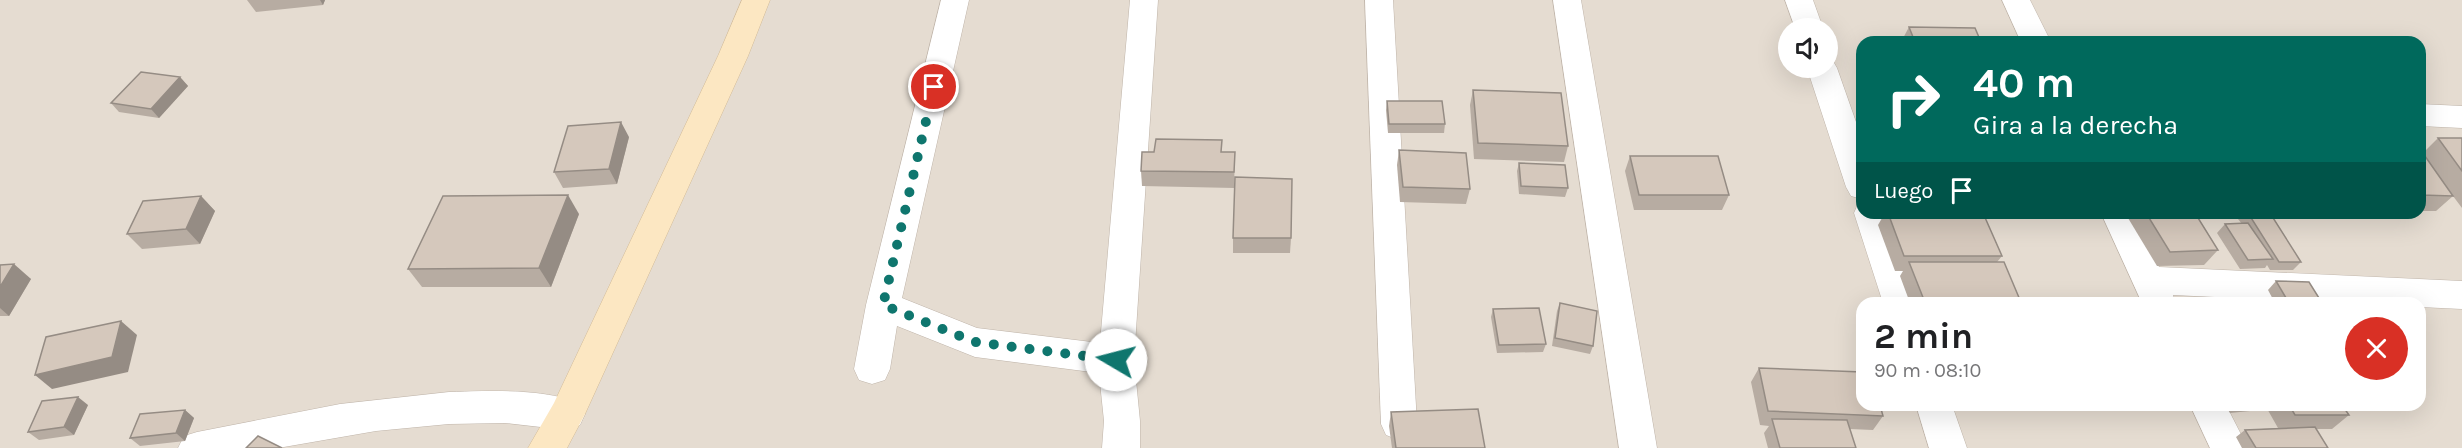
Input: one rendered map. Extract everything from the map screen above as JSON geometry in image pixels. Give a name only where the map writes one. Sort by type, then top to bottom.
[{"type":"main road","points":[[548,448],[567,414],[733,56],[756,0]]},
{"type":"street","points":[[872,369],[883,305],[955,0]]},
{"type":"street","points":[[1121,448],[1122,421],[1116,360],[1144,0]]},
{"type":"street","points":[[1379,0],[1399,424]]},
{"type":"street","points":[[1567,0],[1638,448]]},
{"type":"street","points":[[1799,0],[1805,18]]},
{"type":"street","points":[[2016,0],[2033,36]]},
{"type":"street","points":[[1825,78],[1856,169]]},
{"type":"street","points":[[2426,115],[2462,117]]},
{"type":"street","points":[[1872,219],[1898,297]]},
{"type":"street","points":[[2120,219],[2154,291],[2462,295]]},
{"type":"street","points":[[883,305],[975,342],[1116,360]]},
{"type":"street","points":[[197,448],[353,418],[410,411],[486,407],[567,414]]},
{"type":"street","points":[[1936,411],[1948,448]]},
{"type":"street","points":[[2211,411],[2229,448]]},
{"type":"shaded area","points":[[0,0],[2462,0],[2462,448],[0,448]]},
{"type":"building","points":[[1909,27],[1975,28],[1978,36],[1913,36]]},
{"type":"building","points":[[141,72],[180,77],[151,109],[111,103]]},
{"type":"building","points":[[1473,90],[1561,93],[1568,146],[1478,143]]},
{"type":"building","points":[[1387,101],[1442,101],[1445,124],[1389,124]]},
{"type":"building","points":[[621,122],[609,169],[554,172],[568,126]]},
{"type":"building","points":[[2438,138],[2462,138],[2462,171]]},
{"type":"building","points":[[1156,139],[1222,140],[1221,152],[1235,152],[1234,172],[1141,171],[1142,152],[1154,152]]},
{"type":"building","points":[[1399,150],[1466,153],[1470,189],[1403,187]]},
{"type":"building","points":[[1630,156],[1718,156],[1729,195],[1639,195]]},
{"type":"building","points":[[2426,158],[2453,196],[2426,195]]},
{"type":"building","points":[[1519,163],[1565,165],[1568,188],[1521,186]]},
{"type":"building","points":[[1235,177],[1292,179],[1291,238],[1233,238]]},
{"type":"building","points":[[568,195],[539,268],[408,269],[443,196]]},
{"type":"building","points":[[201,196],[186,229],[127,234],[143,201]]},
{"type":"building","points":[[1890,219],[1986,219],[2002,256],[1904,256]]},
{"type":"building","points":[[2150,219],[2199,219],[2218,250],[2170,252]]},
{"type":"building","points":[[2252,219],[2274,219],[2301,262],[2279,262]]},
{"type":"building","points":[[2248,223],[2273,259],[2248,260],[2225,224]]},
{"type":"building","points":[[1909,262],[2004,262],[2019,297],[1923,297]]},
{"type":"building","points":[[14,264],[0,287],[0,265]]},
{"type":"building","points":[[2276,281],[2309,282],[2318,297],[2285,297]]},
{"type":"building","points":[[1560,303],[1597,311],[1593,346],[1555,338]]},
{"type":"building","points":[[1539,308],[1546,344],[1499,345],[1493,309]]},
{"type":"building","points":[[121,321],[112,357],[35,375],[46,337]]},
{"type":"building","points":[[1759,368],[1856,372],[1856,411],[1882,411],[1883,416],[1768,411]]},
{"type":"building","points":[[78,397],[64,427],[28,432],[42,401]]},
{"type":"building","points":[[1478,409],[1485,448],[1396,448],[1391,412]]},
{"type":"building","points":[[185,410],[176,433],[130,438],[140,414]]},
{"type":"building","points":[[2293,411],[2346,411],[2349,415],[2295,415]]},
{"type":"building","points":[[1772,419],[1847,420],[1856,448],[1780,448]]},
{"type":"building","points":[[2315,427],[2328,448],[2256,448],[2245,430]]},
{"type":"building","points":[[258,436],[282,448],[246,448]]},
{"type":"route","points":[[934,87],[883,305],[975,342],[1116,360]]}]
